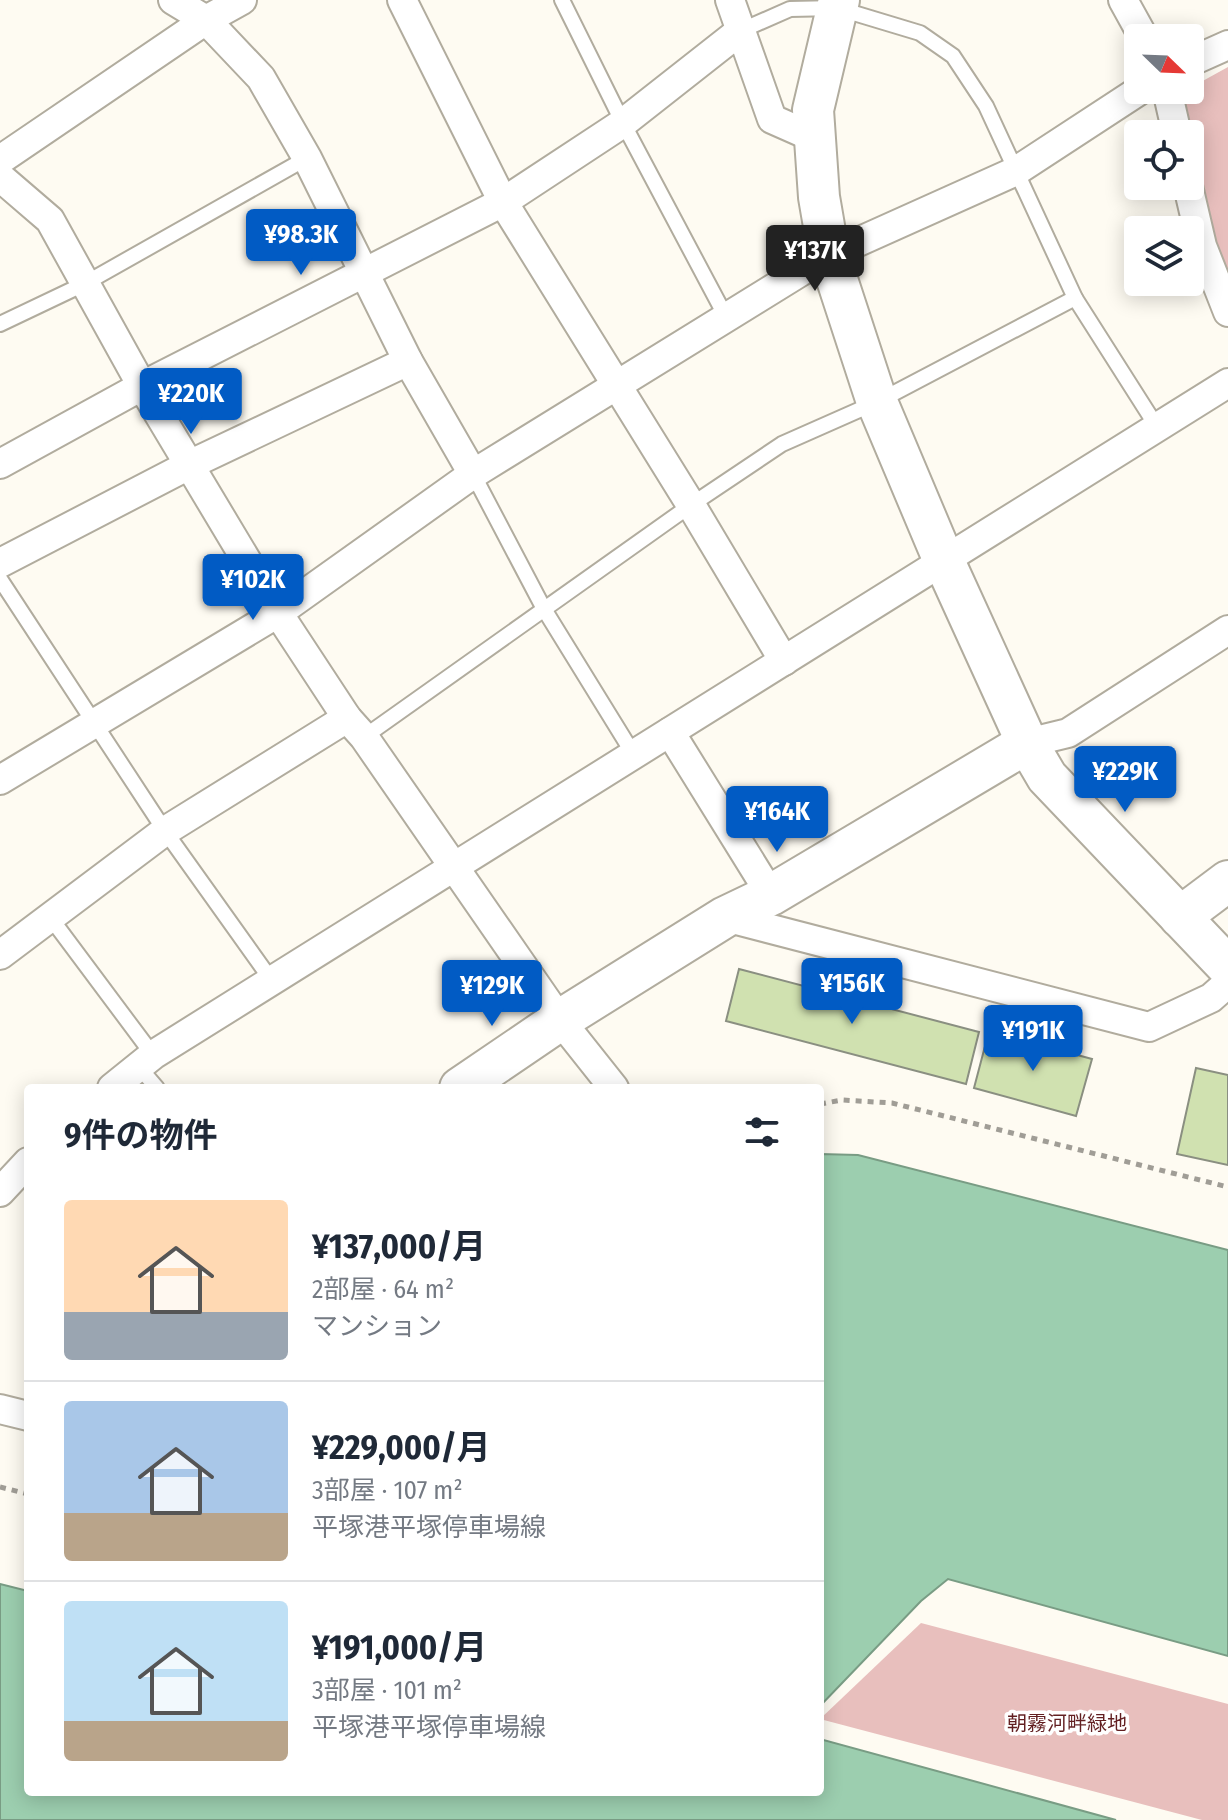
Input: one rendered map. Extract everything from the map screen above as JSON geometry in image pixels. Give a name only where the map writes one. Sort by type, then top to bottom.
[{"type":"street","points":[[173,0],[206,20],[261,78],[307,158],[408,361],[473,474]]},
{"type":"street","points":[[0,160],[206,20],[242,0]]},
{"type":"street","points":[[402,0],[503,202],[617,383],[784,661]]},
{"type":"street","points":[[730,0],[772,119],[815,138]]},
{"type":"street","points":[[1123,0],[1136,24]]},
{"type":"street","points":[[838,4],[813,110],[819,197],[829,255],[877,402],[944,561],[1027,743],[1047,777],[1228,967]]},
{"type":"street","points":[[0,464],[142,386],[503,202],[623,123],[740,31]]},
{"type":"street","points":[[1204,56],[1228,45]]},
{"type":"street","points":[[0,780],[278,613],[473,474],[726,317],[829,255],[1016,171],[1124,100]]},
{"type":"street","points":[[0,177],[50,220],[142,386],[278,613],[560,1020],[611,1084]]},
{"type":"street","points":[[1191,200],[1202,246],[1228,312]]},
{"type":"street","points":[[0,563],[189,465],[408,361]]},
{"type":"street","points":[[120,1084],[150,1070],[272,981],[1228,383]]},
{"type":"street","points":[[466,1084],[560,1020],[725,917],[771,895],[1027,743],[1068,733],[1228,630]]},
{"type":"street","points":[[0,955],[165,831],[355,727]]},
{"type":"street","points":[[670,732],[771,895]]},
{"type":"street","points":[[1180,917],[1228,881]]},
{"type":"street","points":[[725,917],[1149,1027],[1211,998],[1228,983]]},
{"type":"street","points":[[0,1192],[24,1166]]},
{"type":"street","points":[[0,1409],[24,1415]]},
{"type":"lane","points":[[562,0],[726,317]]},
{"type":"lane","points":[[740,31],[790,9],[838,4],[920,33],[953,56],[986,106],[1075,298],[1157,427]]},
{"type":"lane","points":[[0,324],[84,284],[307,158]]},
{"type":"lane","points":[[355,727],[544,609],[782,444],[877,402],[1075,298]]},
{"type":"lane","points":[[473,474],[544,609],[634,755]]},
{"type":"lane","points":[[0,579],[165,831],[272,981]]},
{"type":"lane","points":[[50,917],[150,1070]]},
{"type":"path","points":[[824,1103],[842,1100],[892,1103],[1228,1187]]},
{"type":"path","points":[[0,1487],[24,1493]]},
{"type":"green space","points":[[1228,67],[1228,272],[1216,240],[1204,186],[1204,120],[1189,120],[1186,104],[1204,104],[1204,80]]},
{"type":"green space","name":"朝霧河畔緑地","points":[[921,1623],[1228,1704],[1228,1820],[1202,1820],[824,1720],[824,1715]]},
{"type":"shaded area","points":[[824,1154],[858,1155],[1228,1250],[1228,1656],[948,1579],[921,1601],[824,1702]]},
{"type":"shaded area","points":[[0,1584],[24,1590],[24,1796],[824,1796],[824,1740],[1116,1820],[0,1820]]},
{"type":"building","points":[[739,969],[979,1032],[966,1084],[726,1021]]},
{"type":"building","points":[[989,1031],[1092,1059],[1076,1116],[974,1088]]},
{"type":"building","points":[[1196,1068],[1228,1075],[1228,1165],[1177,1154]]}]
